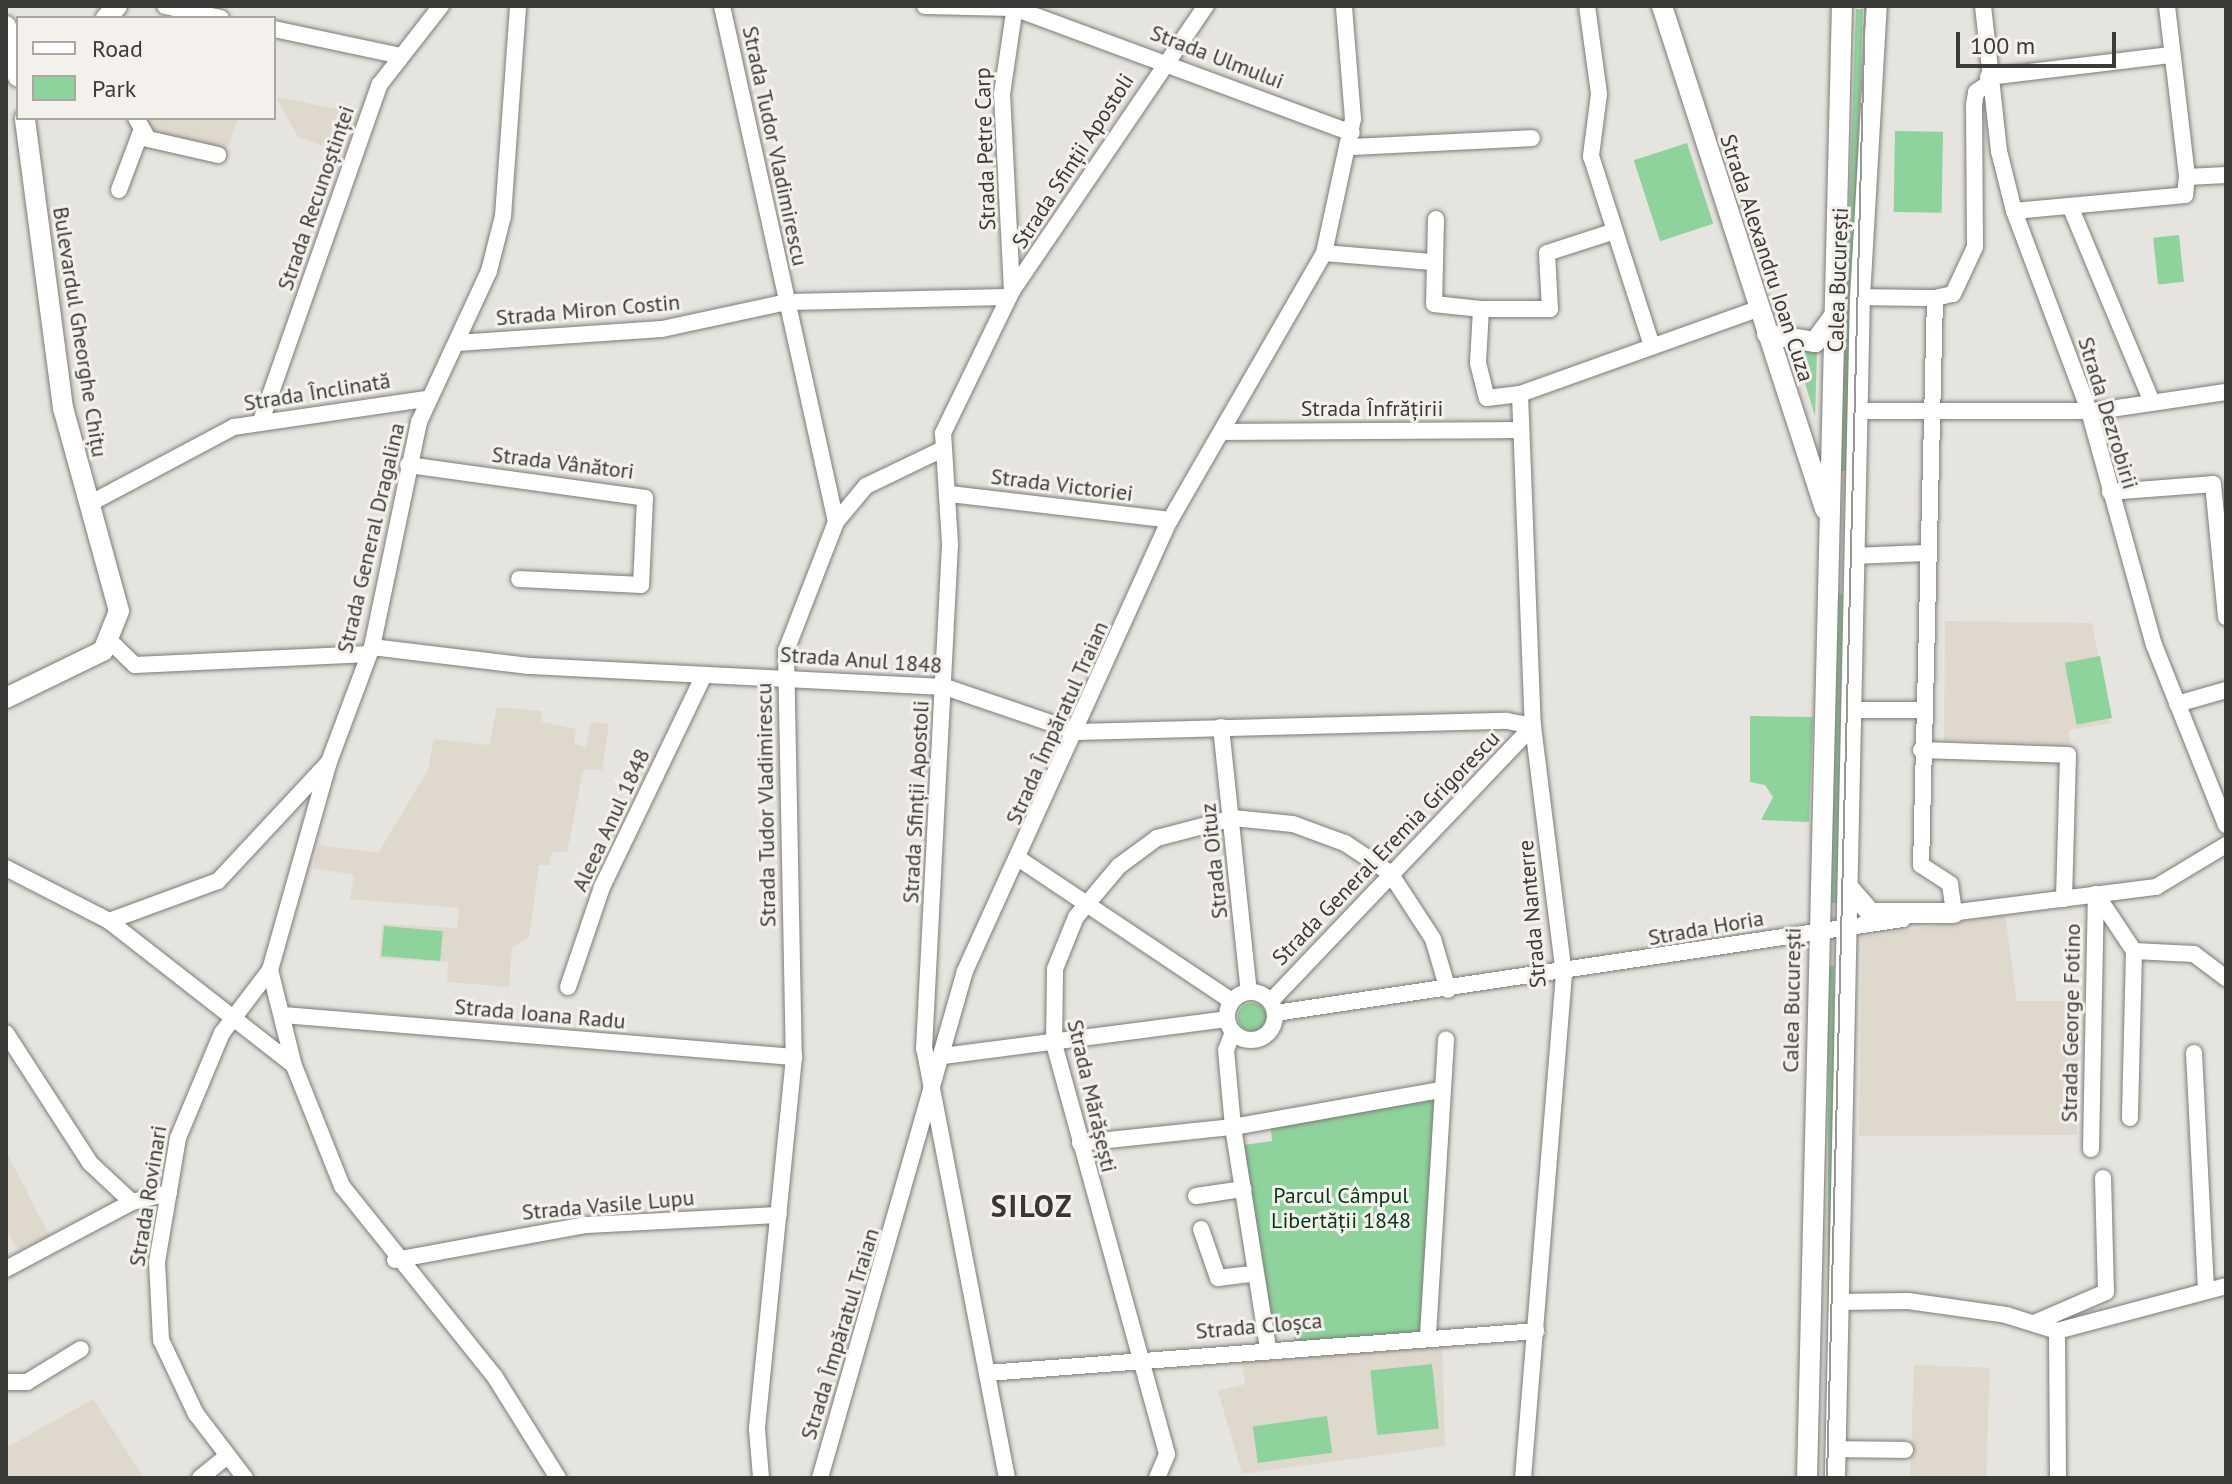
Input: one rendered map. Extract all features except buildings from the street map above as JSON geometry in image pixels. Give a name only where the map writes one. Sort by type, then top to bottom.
[{"type":"main road","name":"Strada Alexandru Ioan Cuza","points":[[1662,6],[1674,52],[1830,523]]},
{"type":"main road","points":[[1674,52],[1678,6]]},
{"type":"main road","name":"Calea București","points":[[1807,1478],[1817,933],[1842,6]]},
{"type":"main road","name":"Calea București","points":[[1835,1478],[1860,297],[1877,6]]},
{"type":"main road","points":[[6,26],[12,49]]},
{"type":"main road","name":"Bulevardul Gheorghe Chițu","points":[[25,120],[63,408],[89,504],[119,592],[111,642]]},
{"type":"main road","points":[[1767,334],[1815,342],[1833,317]]},
{"type":"main road","points":[[1803,444],[1831,437]]},
{"type":"main road","points":[[1831,480],[1856,481]]},
{"type":"main road","points":[[1830,523],[1855,556]]},
{"type":"main road","points":[[6,698],[92,658],[111,642]]},
{"type":"main road","points":[[1848,884],[1871,913],[1941,907],[1954,913]]},
{"type":"street","points":[[165,6],[212,16]]},
{"type":"street","name":"Strada Recunoștinței","points":[[261,421],[396,55],[441,6]]},
{"type":"street","name":"Strada General Dragalina","points":[[109,921],[218,881],[329,762],[370,651],[408,465],[427,399],[457,343],[503,216],[518,6]]},
{"type":"street","name":"Strada Tudor Vladimirescu","points":[[722,6],[836,522],[786,651],[784,679],[794,1057],[757,1429],[761,1478]]},
{"type":"street","name":"Strada Ulmului","points":[[925,6],[1014,7],[1166,59],[1351,140]]},
{"type":"street","name":"Strada Sfinții Apostoli","points":[[1007,1478],[924,1049],[945,687],[950,494],[943,449],[946,415],[1010,294],[1166,59],[1206,6]]},
{"type":"street","name":"Strada Împăratul Traian","points":[[820,1478],[933,1096],[965,971],[1021,860],[1170,520],[1225,432],[1324,253],[1351,140],[1344,6]]},
{"type":"street","points":[[1587,6],[1599,94],[1591,142],[1615,231],[1652,346]]},
{"type":"street","name":"Strada Dezrobirii","points":[[1983,6],[1988,81],[2014,211],[2089,411],[2110,492],[2177,704],[2226,825]]},
{"type":"street","points":[[2014,211],[2185,195],[2187,177],[2167,6]]},
{"type":"street","name":"Strada Petre Carp","points":[[1010,294],[1002,94],[1014,7]]},
{"type":"street","points":[[276,29],[396,55]]},
{"type":"street","points":[[1860,297],[1935,298],[1953,294],[1975,247],[1974,105],[1976,92],[1988,81],[2171,55]]},
{"type":"street","points":[[119,190],[138,126],[218,155]]},
{"type":"street","points":[[1351,140],[1532,138]]},
{"type":"street","points":[[2187,177],[2226,175]]},
{"type":"street","points":[[2070,206],[2152,402]]},
{"type":"street","points":[[1436,219],[1432,262],[1434,304],[1481,309],[1550,309],[1547,253],[1615,231]]},
{"type":"street","points":[[1324,253],[1432,262]]},
{"type":"street","name":"Strada Miron Costin","points":[[457,343],[662,329],[787,302],[1010,294]]},
{"type":"street","points":[[1935,298],[1924,553],[1921,865],[1950,884],[1954,913]]},
{"type":"street","points":[[1481,309],[1478,363],[1487,398],[1520,394],[1758,309]]},
{"type":"street","points":[[1858,411],[1930,408],[2089,411],[2226,392]]},
{"type":"street","name":"Strada Nanterre","points":[[1520,394],[1533,726],[1564,974],[1523,1478]]},
{"type":"street","name":"Strada Înclinată","points":[[89,504],[234,427],[427,399]]},
{"type":"street","name":"Strada Înfrățirii","points":[[1225,432],[1520,430]]},
{"type":"street","points":[[836,522],[866,486],[943,449]]},
{"type":"street","name":"Strada Vânători","points":[[408,465],[645,498],[641,585],[519,579]]},
{"type":"street","points":[[2110,492],[2213,484],[2226,617]]},
{"type":"street","name":"Strada Victoriei","points":[[950,494],[1170,520]]},
{"type":"street","points":[[1855,556],[1924,553]]},
{"type":"street","name":"Strada Anul 1848","points":[[111,642],[135,665],[370,651],[529,666],[945,687],[1077,732],[1221,727],[1533,726]]},
{"type":"street","name":"Aleea Anul 1848","points":[[568,987],[602,887],[704,675]]},
{"type":"street","points":[[2177,704],[2226,690]]},
{"type":"street","points":[[1850,710],[1922,710]]},
{"type":"street","name":"Strada General Eremia Grigorescu","points":[[1230,1025],[1261,1038],[1273,1007],[1390,873],[1533,726]]},
{"type":"street","name":"Strada Oituz","points":[[1221,727],[1249,992]]},
{"type":"street","points":[[1921,750],[2068,755],[2064,899]]},
{"type":"street","name":"Strada Rovinari","points":[[245,1478],[196,1414],[161,1340],[157,1262],[190,1095],[235,1013],[270,970],[329,762]]},
{"type":"street","points":[[1233,818],[1293,824],[1345,843],[1390,873],[1433,939],[1448,990]]},
{"type":"street","name":"Strada Mărășești","points":[[1161,1474],[1167,1454],[1054,1045],[1055,969],[1086,903],[1157,838],[1233,818]]},
{"type":"street","name":"Strada Horia","points":[[1273,1007],[1448,990],[1817,933],[2164,885],[2226,845]]},
{"type":"street","points":[[1021,860],[1232,1001]]},
{"type":"street","points":[[6,868],[109,921],[235,1013],[294,1066]]},
{"type":"street","name":"Strada George Fotino","points":[[2096,894],[2134,951]]},
{"type":"street","name":"Strada George Fotino","points":[[2091,1149],[2096,894]]},
{"type":"street","points":[[2130,1118],[2134,951],[2194,954],[2226,978]]},
{"type":"street","points":[[270,970],[294,1066],[342,1186],[395,1260],[495,1377],[558,1478]]},
{"type":"street","points":[[1232,1001],[1249,992],[1273,1007]]},
{"type":"street","points":[[1232,1001],[1226,1050],[1233,1127],[1268,1347]]},
{"type":"street","name":"Strada Ioana Radu","points":[[283,1015],[794,1057]]},
{"type":"street","points":[[943,1056],[1230,1025]]},
{"type":"street","points":[[6,1033],[90,1163],[132,1202]]},
{"type":"street","points":[[1428,1335],[1446,1040]]},
{"type":"street","points":[[2194,1053],[2206,1290]]},
{"type":"street","points":[[1080,1143],[1233,1127],[1441,1090]]},
{"type":"street","points":[[2034,1323],[2106,1292],[2103,1178]]},
{"type":"street","points":[[1196,1196],[1243,1189]]},
{"type":"street","points":[[6,1269],[132,1202],[169,1193]]},
{"type":"street","name":"Strada Vasile Lupu","points":[[395,1260],[585,1225],[779,1215]]},
{"type":"street","points":[[1201,1229],[1218,1278],[1256,1273]]},
{"type":"street","points":[[1838,1302],[1908,1301],[2034,1323],[2057,1331],[2226,1286]]},
{"type":"street","name":"Strada Cloșca","points":[[987,1373],[1268,1347],[1428,1335],[1536,1331]]},
{"type":"street","points":[[2057,1331],[2058,1478]]},
{"type":"street","points":[[6,1382],[27,1382],[81,1349]]},
{"type":"street","points":[[1835,1449],[1905,1450]]},
{"type":"street","points":[[200,1478],[227,1456]]},
{"type":"shaded area","points":[[276,97],[359,113],[345,154],[298,137]]},
{"type":"shaded area","points":[[144,120],[237,120],[227,150],[147,131]]},
{"type":"shaded area","points":[[1945,621],[2092,623],[2111,723],[2069,730],[2070,744],[1944,740]]},
{"type":"shaded area","points":[[497,707],[541,711],[542,722],[576,729],[574,744],[586,747],[591,722],[609,724],[602,770],[583,770],[567,852],[552,852],[549,865],[539,865],[529,938],[512,947],[509,987],[447,982],[448,962],[379,959],[382,924],[457,928],[459,908],[350,899],[354,875],[313,868],[318,845],[378,853],[428,770],[434,739],[489,745]]},
{"type":"shaded area","points":[[2005,915],[2017,1001],[2078,1001],[2077,1135],[1859,1136],[1862,937]]},
{"type":"shaded area","points":[[6,1151],[50,1237],[18,1250],[6,1229]]},
{"type":"shaded area","points":[[1442,1334],[1445,1446],[1242,1474],[1218,1391],[1245,1384],[1240,1349]]},
{"type":"shaded area","points":[[1914,1365],[1990,1368],[1986,1478],[1910,1478]]},
{"type":"shaded area","points":[[93,1399],[144,1478],[6,1478],[6,1448]]},
{"type":"green space","points":[[1856,9],[1863,9],[1846,471],[1840,471]]},
{"type":"green space","points":[[1895,131],[1943,132],[1942,213],[1894,212]]},
{"type":"green space","points":[[1687,143],[1713,224],[1660,241],[1634,160]]},
{"type":"green space","points":[[2179,235],[2184,282],[2158,284],[2153,238]]},
{"type":"green space","points":[[1817,349],[1815,416],[1795,351]]},
{"type":"green space","points":[[1838,594],[1843,594],[1837,903],[1830,903]]},
{"type":"green space","points":[[2100,656],[2112,718],[2077,725],[2065,663]]},
{"type":"green space","points":[[1750,716],[1813,717],[1809,822],[1761,820],[1773,797],[1765,785],[1750,782]]},
{"type":"green space","points":[[384,926],[443,931],[440,961],[381,956]]},
{"type":"green space","points":[[1828,966],[1834,966],[1834,1478],[1828,1478]]},
{"type":"green space","points":[[1252,1003],[1262,1007],[1266,1017],[1262,1027],[1252,1031],[1242,1027],[1238,1017],[1242,1007]]},
{"type":"green space","name":"Parcul Câmpul Libertății 1848","points":[[1441,1090],[1428,1335],[1295,1345],[1292,1323],[1264,1326],[1236,1146],[1272,1141],[1270,1120]]},
{"type":"green space","points":[[1432,1364],[1439,1429],[1377,1435],[1370,1370]]},
{"type":"green space","points":[[1327,1416],[1332,1453],[1258,1463],[1253,1426]]},
{"type":"tram line","points":[[1827,1478],[1865,6]]},
{"type":"district","name":"SILOZ","points":[[1032,1206]]}]
